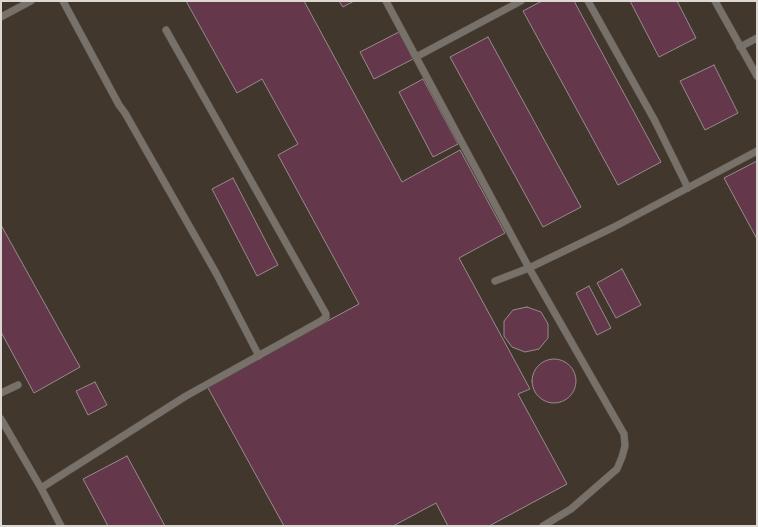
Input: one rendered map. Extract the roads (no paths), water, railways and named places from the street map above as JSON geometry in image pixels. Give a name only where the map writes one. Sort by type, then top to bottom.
[{"type":"lane","points":[[1,17],[31,1]]},
{"type":"lane","points":[[63,1],[119,105],[216,273],[259,356]]},
{"type":"lane","points":[[386,1],[529,268],[624,434],[625,446],[617,469],[571,509],[543,526]]},
{"type":"lane","points":[[416,57],[521,1]]},
{"type":"lane","points":[[588,1],[655,121],[688,188]]},
{"type":"lane","points":[[715,1],[757,76]]},
{"type":"lane","points":[[41,488],[186,396],[326,317],[326,314],[166,30]]},
{"type":"lane","points":[[740,47],[757,38]]},
{"type":"lane","points":[[495,281],[529,268],[614,227],[757,151]]},
{"type":"lane","points":[[1,393],[18,385]]},
{"type":"lane","points":[[1,419],[61,526]]}]
